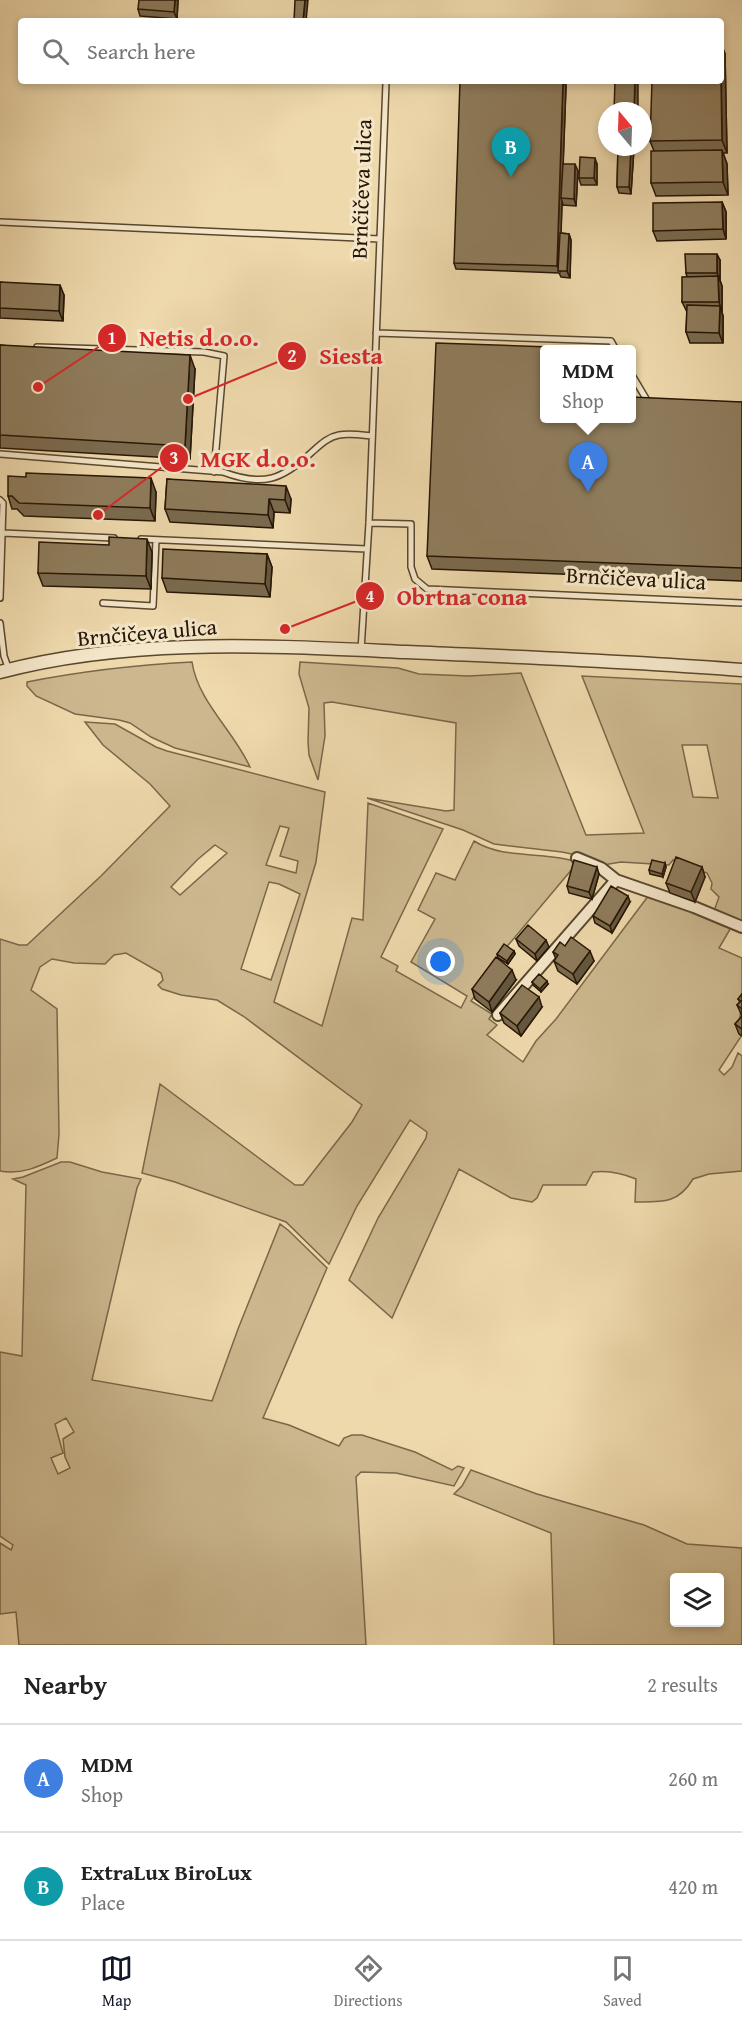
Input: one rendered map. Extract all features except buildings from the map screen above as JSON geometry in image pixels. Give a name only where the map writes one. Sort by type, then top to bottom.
[{"type":"street","name":"Brnčičeva ulica","points":[[4,671],[73,658],[181,646],[361,650],[567,659],[742,670]]},
{"type":"street","points":[[577,858],[601,868],[616,880],[694,907],[742,927]]},
{"type":"street","points":[[498,1015],[616,880]]},
{"type":"lane","name":"Brnčičeva ulica","points":[[361,650],[368,549],[386,84]]},
{"type":"lane","points":[[0,222],[380,239]]},
{"type":"lane","points":[[376,333],[611,341],[613,345]]},
{"type":"lane","points":[[24,346],[204,352],[224,356],[214,472]]},
{"type":"lane","points":[[636,382],[649,404]]},
{"type":"lane","points":[[0,454],[224,472],[243,479],[268,481],[294,469],[324,442],[339,435],[372,436]]},
{"type":"lane","points":[[0,500],[3,503],[0,598]]},
{"type":"lane","name":"Brnčičeva ulica","points":[[369,523],[411,524],[411,567],[415,579],[427,589],[742,603]]},
{"type":"lane","points":[[3,533],[121,538]]},
{"type":"lane","points":[[133,539],[368,549]]},
{"type":"lane","points":[[103,603],[153,606],[156,540]]},
{"type":"lane","name":"Brnčičeva ulica","points":[[0,623],[4,671]]},
{"type":"shaded area","points":[[192,662],[201,690],[250,767],[175,748],[151,737],[130,723],[75,714],[36,696],[27,686],[27,682],[89,672]]},
{"type":"shaded area","points":[[300,662],[398,668],[419,674],[469,676],[521,673],[586,835],[644,833],[582,676],[742,684],[742,924],[714,911],[719,897],[711,889],[712,883],[707,873],[673,860],[669,865],[621,862],[603,865],[581,856],[562,852],[494,844],[463,830],[367,798],[446,811],[454,810],[456,723],[332,702],[324,703],[325,736],[318,780],[309,755],[309,708],[299,674]],"holes":[[[682,745],[707,745],[718,798],[693,797]]]},
{"type":"shaded area","points":[[85,722],[115,724],[167,751],[325,792],[316,862],[274,1002],[322,1026],[352,918],[363,920],[368,803],[443,829],[381,957],[398,966],[396,971],[461,1008],[467,996],[411,962],[435,919],[418,910],[436,873],[455,880],[474,841],[498,851],[578,862],[494,962],[495,968],[471,1001],[492,1014],[489,1019],[497,1025],[487,1035],[523,1062],[536,1041],[556,1019],[649,895],[732,926],[719,948],[742,958],[740,1016],[742,1035],[719,1070],[724,1075],[732,1067],[738,1053],[742,1056],[742,1171],[709,1174],[693,1179],[675,1197],[668,1200],[645,1202],[635,1202],[636,1179],[615,1172],[593,1172],[586,1185],[543,1185],[537,1198],[532,1202],[511,1198],[459,1169],[392,1318],[349,1280],[378,1218],[426,1138],[427,1132],[410,1120],[357,1206],[329,1264],[286,1222],[175,1182],[142,1173],[160,1084],[295,1185],[303,1185],[352,1122],[362,1105],[243,1016],[217,1000],[181,995],[162,989],[158,985],[163,980],[161,973],[126,953],[114,955],[105,964],[74,963],[52,959],[40,967],[31,990],[57,1009],[59,1134],[57,1158],[22,1171],[0,1171],[0,939],[27,945],[101,876],[170,806],[150,784],[103,745]],"holes":[[[280,826],[289,828],[280,856],[298,861],[296,873],[266,865]],[[215,845],[227,853],[180,895],[171,887]],[[269,882],[300,894],[271,980],[241,969]]]},
{"type":"shaded area","points":[[61,1162],[70,1162],[102,1172],[141,1179],[92,1380],[212,1401],[280,1224],[327,1268],[263,1418],[289,1425],[339,1446],[344,1438],[362,1435],[415,1452],[452,1470],[458,1466],[464,1468],[454,1486],[396,1473],[361,1472],[356,1477],[366,1645],[19,1645],[16,1612],[0,1614],[0,1543],[11,1550],[13,1545],[0,1536],[0,1352],[22,1356],[26,1185],[13,1179]],"holes":[[[66,1418],[74,1432],[63,1439],[65,1457],[70,1468],[58,1474],[51,1458],[63,1453],[55,1424]]]},
{"type":"shaded area","points":[[471,1470],[537,1494],[644,1525],[687,1544],[742,1548],[742,1645],[554,1645],[551,1533],[454,1494],[462,1486]]},
{"type":"place","name":"ExtraLux BiroLux","points":[[511,177]]},
{"type":"place","name":"Netis d.o.o.","points":[[38,387]]},
{"type":"place","name":"Siesta","points":[[188,399]]},
{"type":"place","name":"MDM","points":[[588,492]]},
{"type":"place","name":"MGK d.o.o.","points":[[98,515]]},
{"type":"place","name":"Obrtna cona","points":[[285,629]]}]
